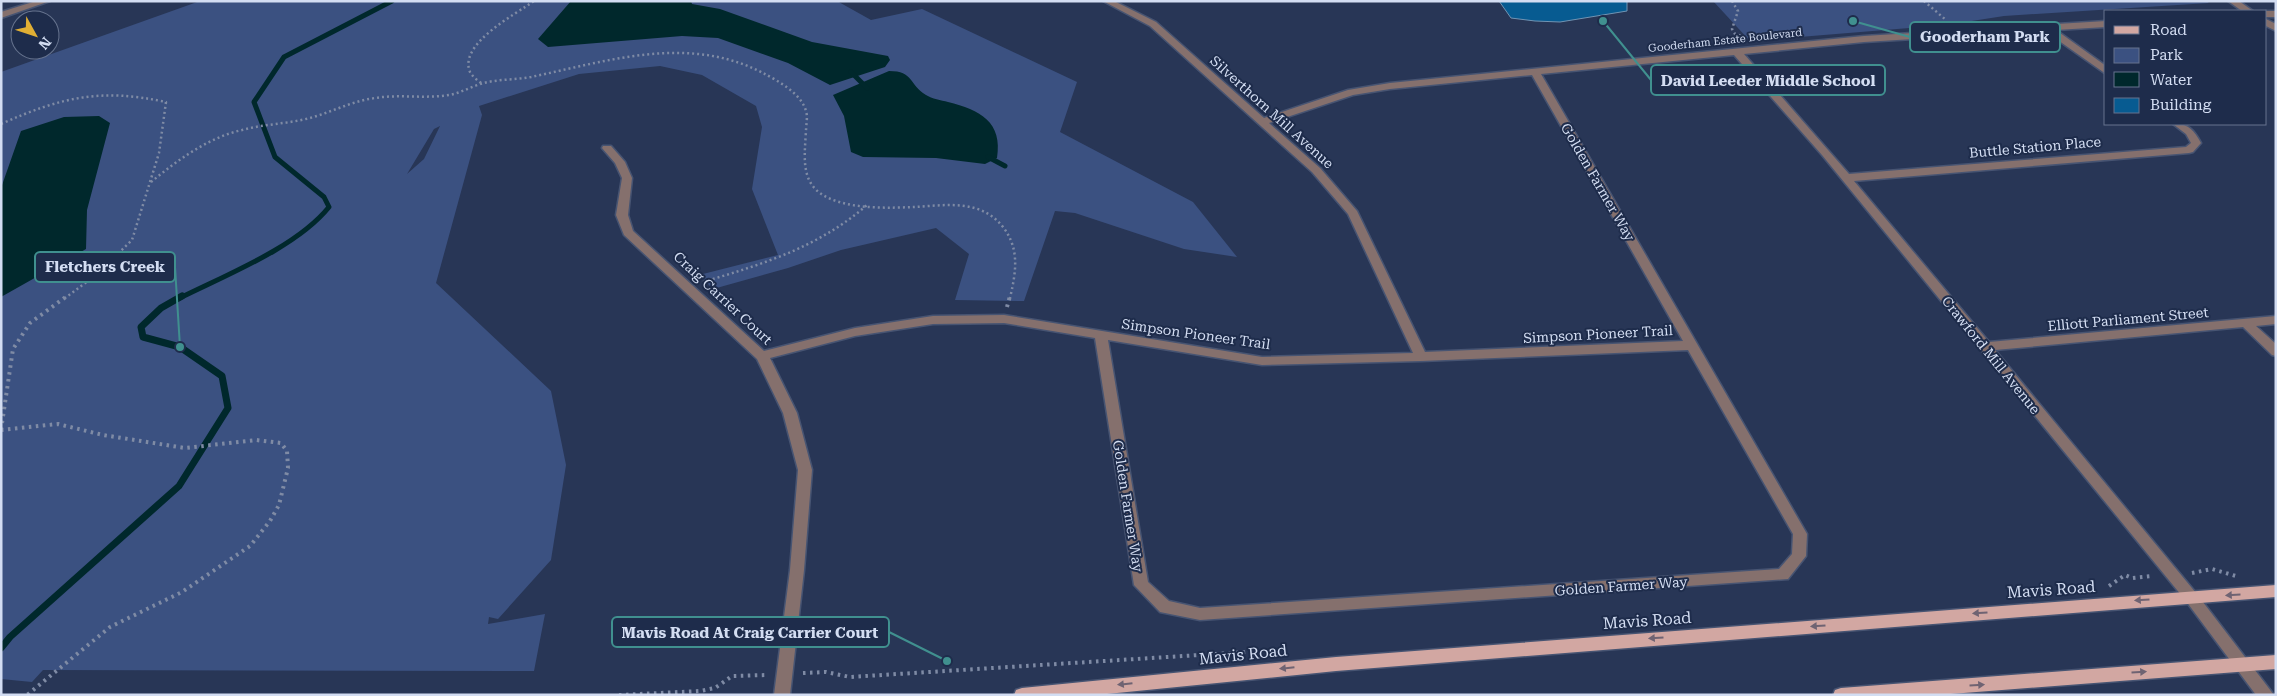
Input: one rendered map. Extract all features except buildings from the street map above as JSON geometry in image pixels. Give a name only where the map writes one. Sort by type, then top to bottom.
[{"type":"main road","name":"Mavis Road","points":[[1022,695],[1336,664],[2276,591]]},
{"type":"main road","points":[[1842,695],[2276,662]]},
{"type":"street","points":[[1,15],[46,1]]},
{"type":"street","name":"Silverthorn Mill Avenue","points":[[1107,1],[1153,24],[1316,170],[1352,213],[1421,357]]},
{"type":"street","points":[[2232,1],[2246,10]]},
{"type":"street","name":"Gooderham Estate Boulevard","points":[[1262,122],[1351,92],[1390,86],[1864,38],[2104,24]]},
{"type":"street","points":[[2048,28],[2104,70]]},
{"type":"street","name":"Crawford Mill Avenue","points":[[1736,51],[1792,113],[2191,597],[2241,665],[2266,695]]},
{"type":"street","name":"Golden Farmer Way","points":[[1101,336],[1141,585],[1165,607],[1200,614],[1782,575],[1799,556],[1800,534],[1535,72]]},
{"type":"street","name":"Buttle Station Place","points":[[1846,178],[2189,150],[2196,143],[2190,132],[2180,125]]},
{"type":"street","name":"Craig Carrier Court","points":[[606,148],[620,162],[627,178],[622,215],[628,232],[762,356],[790,413],[805,470],[797,570],[782,695]]},
{"type":"street","name":"Simpson Pioneer Trail","points":[[762,356],[855,332],[932,320],[1004,319],[1262,361],[1421,357],[1692,345]]},
{"type":"street","name":"Elliott Parliament Street","points":[[1984,347],[2276,320]]},
{"type":"street","points":[[2246,324],[2276,352]]},
{"type":"path","points":[[482,83],[470,74],[468,66],[469,56],[498,24],[534,1]]},
{"type":"path","points":[[1732,1],[1737,5],[1739,14],[1732,29],[1736,34],[1744,37]]},
{"type":"path","points":[[1924,1],[1948,21]]},
{"type":"path","points":[[151,182],[175,163],[218,137],[243,130],[294,122],[369,98],[407,94],[448,95],[482,83],[526,78],[589,62],[651,52],[683,52],[731,60],[758,70],[778,81],[795,96],[807,111],[804,172],[808,183],[818,192],[835,200],[868,204],[922,206],[948,203],[970,205],[984,210],[999,220],[1012,240],[1017,262],[1004,319]]},
{"type":"path","points":[[1,124],[60,100],[108,93],[139,95],[166,102],[159,153],[132,240],[96,275],[30,323],[13,349],[1,430],[58,424],[103,435],[185,448],[230,442],[273,441],[281,443],[287,451],[288,468],[279,505],[270,522],[250,546],[182,592],[110,627],[27,695]]},
{"type":"path","points":[[687,287],[792,254],[850,222],[868,204]]},
{"type":"path","points":[[2210,571],[2212,569],[2238,577]]},
{"type":"path","points":[[619,695],[700,691],[715,688],[732,676]]},
{"type":"green space","points":[[200,1],[837,1],[871,20],[922,9],[1077,82],[1060,132],[1193,202],[1237,257],[1184,249],[1075,213],[1055,211],[1024,301],[955,300],[969,254],[936,228],[841,250],[788,268],[713,289],[699,275],[778,255],[752,189],[762,127],[756,106],[702,75],[660,66],[579,74],[479,106],[482,115],[436,283],[551,391],[566,465],[551,560],[498,619],[489,617],[488,624],[545,614],[534,671],[43,670],[32,682],[1,679],[1,72],[35,60],[60,60],[60,51]],"holes":[[[440,126],[424,159],[407,174],[434,129]]]},
{"type":"green space","points":[[1713,1],[2206,1],[2209,3],[2004,16],[1946,25],[1750,41]]},
{"type":"water","points":[[571,1],[691,1],[692,4],[720,9],[812,42],[888,56],[890,60],[885,67],[830,85],[788,63],[718,38],[682,36],[548,47],[538,39]]},
{"type":"water","points":[[889,71],[903,73],[928,96],[970,109],[987,120],[993,127],[996,135],[998,146],[997,158],[985,164],[936,158],[863,157],[851,152],[844,116],[833,95]]},
{"type":"water","points":[[99,116],[110,123],[87,210],[86,249],[1,297],[1,188],[21,131],[64,117]]},
{"type":"waterway","points":[[180,298],[239,270],[280,247],[299,235],[329,207],[324,197],[275,157],[254,102],[284,57],[392,1]]},
{"type":"waterway","points":[[851,72],[867,88]]},
{"type":"waterway","points":[[988,157],[1005,166]]},
{"type":"waterway","points":[[1,648],[10,637],[179,486],[228,408],[222,376],[180,347],[143,337],[141,327],[161,308],[182,296]]},
{"type":"place","name":"David Leeder Middle School","points":[[1603,21]]},
{"type":"place","name":"Gooderham Park","points":[[1853,21]]},
{"type":"place","name":"Fletchers Creek","points":[[180,347]]},
{"type":"place","name":"Mavis Road At Craig Carrier Court","points":[[947,661]]}]
